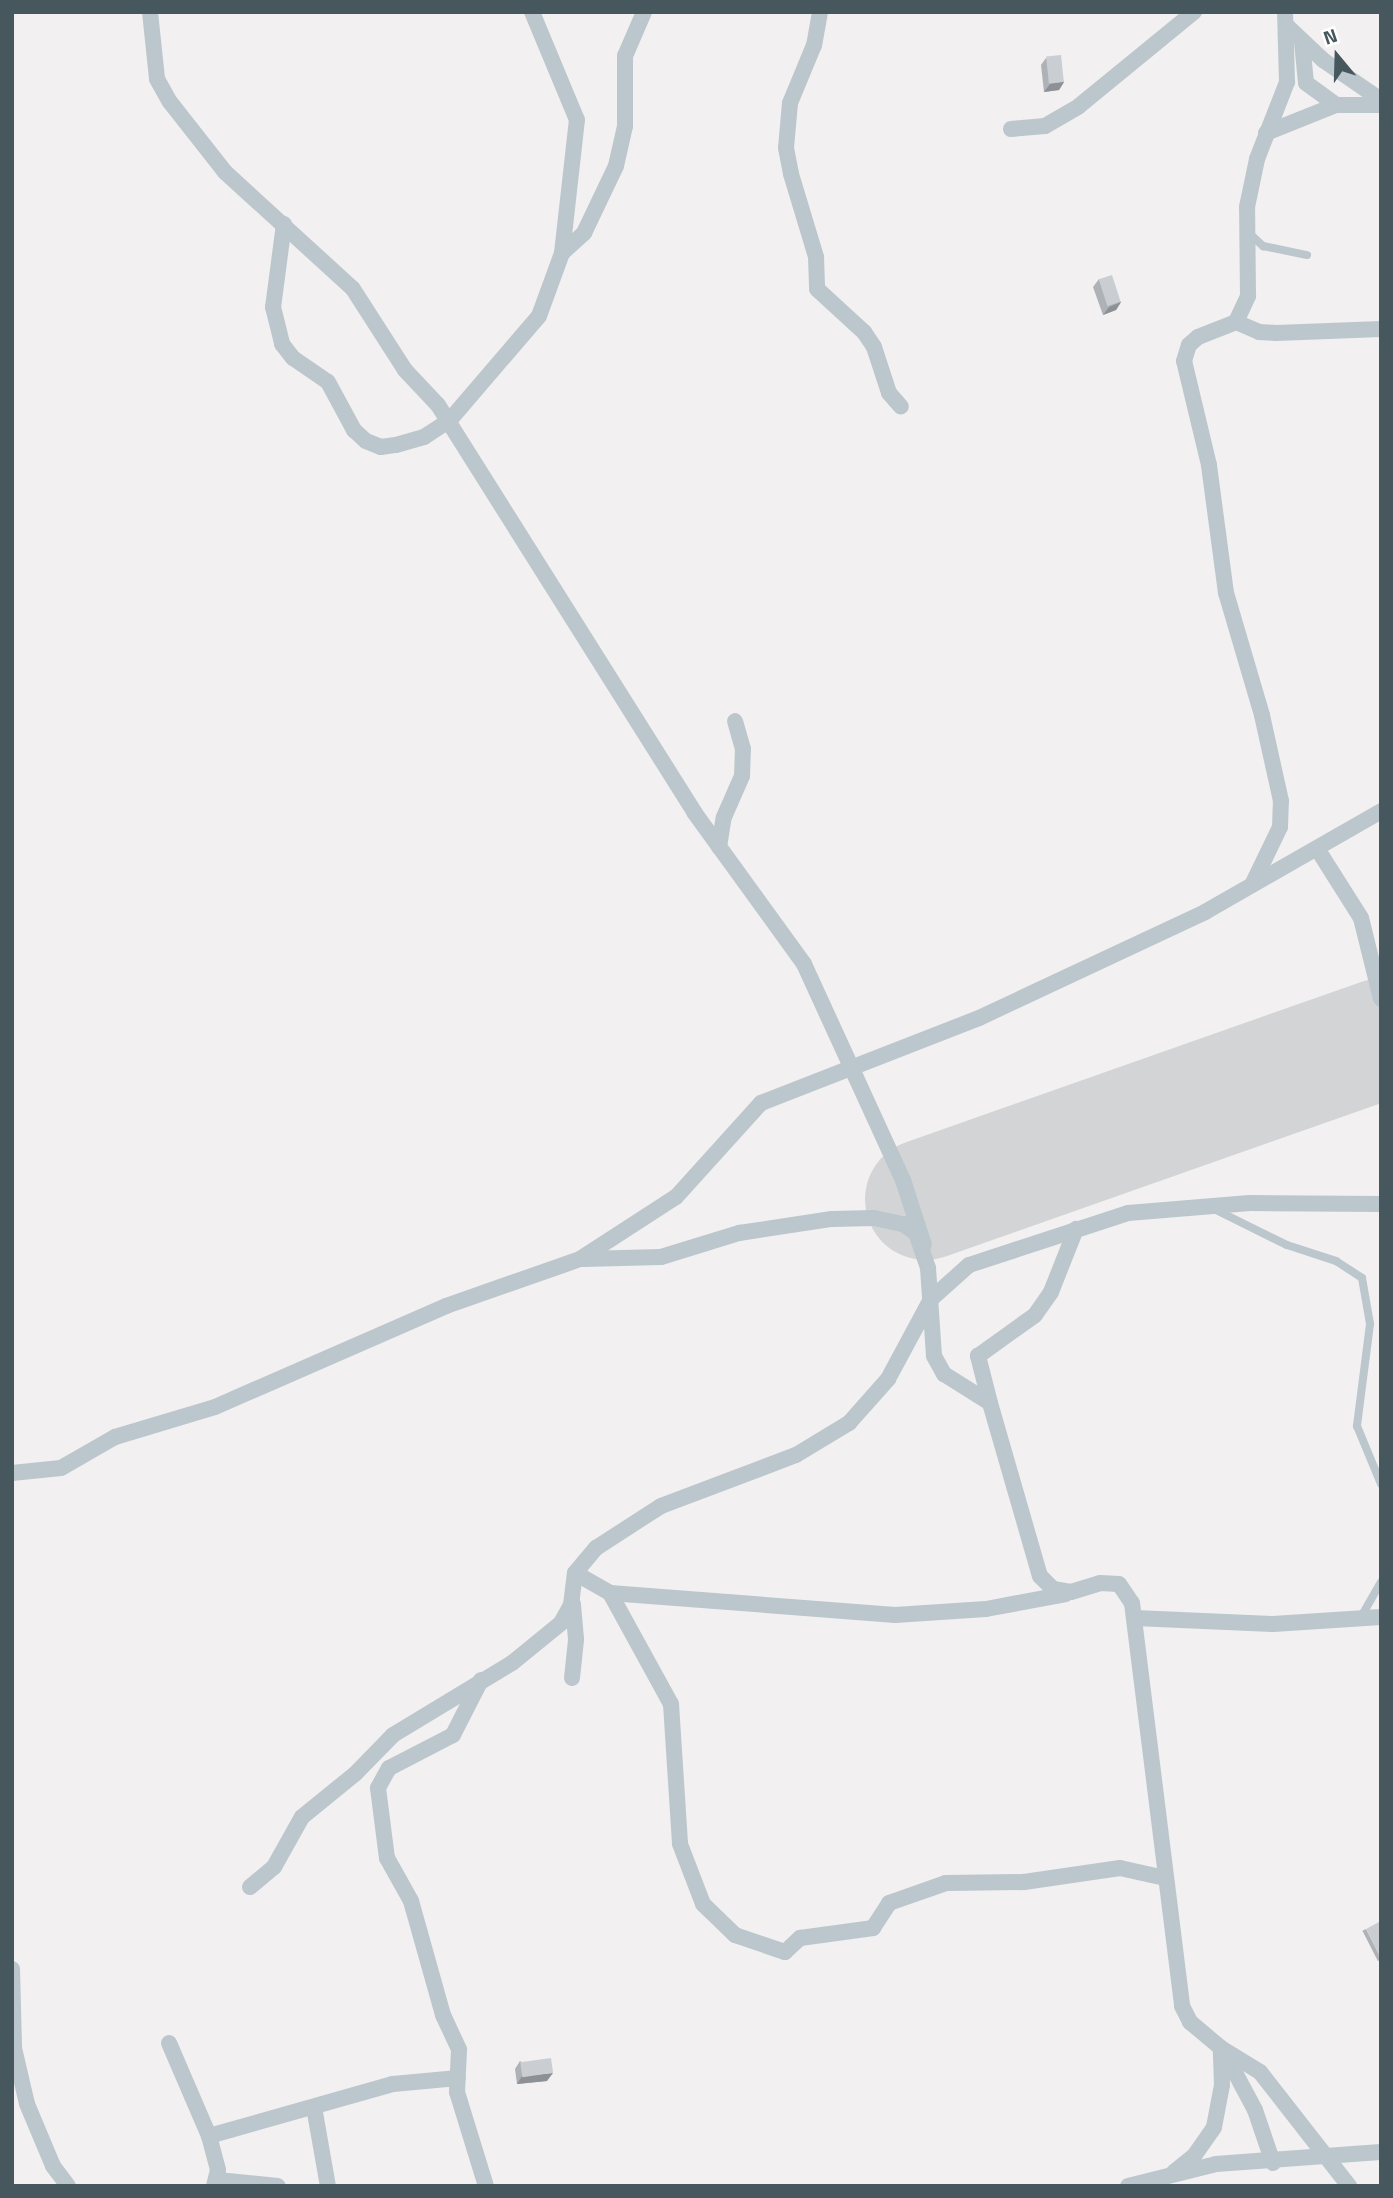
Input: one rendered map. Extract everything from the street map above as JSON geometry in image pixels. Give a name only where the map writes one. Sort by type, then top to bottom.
[{"type":"street","points":[[150,12],[157,79],[170,102],[225,172],[353,289],[405,370],[449,421],[719,847],[804,964],[848,1069],[903,1180],[923,1245],[931,1299],[929,1325],[939,1365],[944,1374],[990,1403]]},
{"type":"street","points":[[284,224],[272,307],[282,344],[293,358],[328,382],[354,430],[366,441],[382,447],[396,445],[424,437],[449,421],[512,353],[539,316],[562,253],[577,120],[532,12]]},
{"type":"street","points":[[562,253],[584,233],[616,166],[625,126],[625,56],[644,12]]},
{"type":"street","points":[[820,12],[814,45],[790,103],[789,161],[816,257],[817,289],[864,332],[874,347],[889,393],[901,407]]},
{"type":"street","points":[[1011,129],[1045,126],[1079,106],[1194,12]]},
{"type":"street","points":[[1274,12],[1285,52]]},
{"type":"street","points":[[1252,885],[1280,827],[1281,802],[1259,704],[1226,593],[1209,465],[1184,360],[1198,337],[1236,322],[1248,296],[1246,229],[1251,181],[1287,82],[1286,19]]},
{"type":"street","points":[[1286,19],[1302,42],[1381,100]]},
{"type":"street","points":[[1302,42],[1306,83],[1336,106]]},
{"type":"street","points":[[1266,134],[1336,106],[1381,105]]},
{"type":"street","points":[[1236,322],[1259,332],[1276,333],[1381,329]]},
{"type":"street","points":[[719,847],[724,817],[742,776],[743,749],[735,721]]},
{"type":"street","points":[[12,1473],[61,1468],[115,1437],[226,1403],[446,1306],[580,1259],[676,1197],[761,1102],[979,1018],[1205,912],[1318,850],[1381,811]]},
{"type":"street","points":[[1318,850],[1361,918],[1381,999]]},
{"type":"street","points":[[572,1678],[576,1639],[573,1597],[575,1573],[596,1548],[661,1506],[796,1455],[849,1423],[894,1369],[931,1299],[969,1265],[1128,1213],[1205,1204],[1324,1200],[1381,1204]]},
{"type":"street","points":[[580,1259],[661,1257],[739,1233],[832,1219],[874,1218],[904,1224],[923,1245]]},
{"type":"street","points":[[1071,1592],[1053,1589],[1040,1576],[978,1356],[1035,1315],[1051,1292],[1076,1229]]},
{"type":"street","points":[[575,1573],[610,1593],[895,1615],[986,1609],[1071,1592],[1100,1583],[1119,1584],[1128,1592],[1135,1618],[1182,2006],[1190,2022],[1221,2048],[1260,2072],[1349,2186]]},
{"type":"street","points":[[610,1593],[638,1651],[671,1704],[675,1820],[685,1857],[710,1916],[735,1935],[785,1952],[800,1938],[873,1928],[889,1903],[946,1883],[1024,1882],[1120,1868],[1166,1878]]},
{"type":"street","points":[[250,1887],[274,1867],[302,1817],[355,1774],[393,1735],[549,1634],[561,1623],[573,1597]]},
{"type":"street","points":[[1135,1618],[1273,1624],[1381,1617]]},
{"type":"street","points":[[481,1680],[453,1735],[389,1768],[378,1788],[387,1858],[421,1930],[443,2015],[460,2050],[458,2078],[464,2117],[486,2186]]},
{"type":"street","points":[[12,1969],[13,2049],[32,2120],[68,2186]]},
{"type":"street","points":[[169,2043],[209,2136],[216,2183],[278,2186]]},
{"type":"street","points":[[1221,2048],[1255,2110],[1273,2164]]},
{"type":"street","points":[[1174,2172],[1203,2146],[1214,2127],[1222,2085],[1221,2048]]},
{"type":"street","points":[[209,2136],[409,2080],[458,2078]]},
{"type":"street","points":[[314,2107],[328,2186]]},
{"type":"street","points":[[1300,2121],[1349,2155]]},
{"type":"street","points":[[1128,2186],[1174,2172],[1216,2164],[1273,2164],[1381,2152]]},
{"type":"lane","points":[[1246,229],[1263,246],[1307,255]]},
{"type":"lane","points":[[1205,1204],[1287,1245],[1336,1261],[1362,1278],[1370,1324],[1357,1426],[1381,1484]]},
{"type":"lane","points":[[1359,1619],[1381,1582]]},
{"type":"building","points":[[1061,55],[1064,82],[1049,83],[1046,57]]},
{"type":"building","points":[[1112,275],[1121,302],[1107,306],[1099,279]]},
{"type":"building","points":[[1379,1922],[1381,1926],[1380,1957],[1366,1929]]},
{"type":"building","points":[[551,2058],[553,2073],[522,2077],[520,2062]]},
{"type":"runway","points":[[925,1199],[1381,1038]]}]
